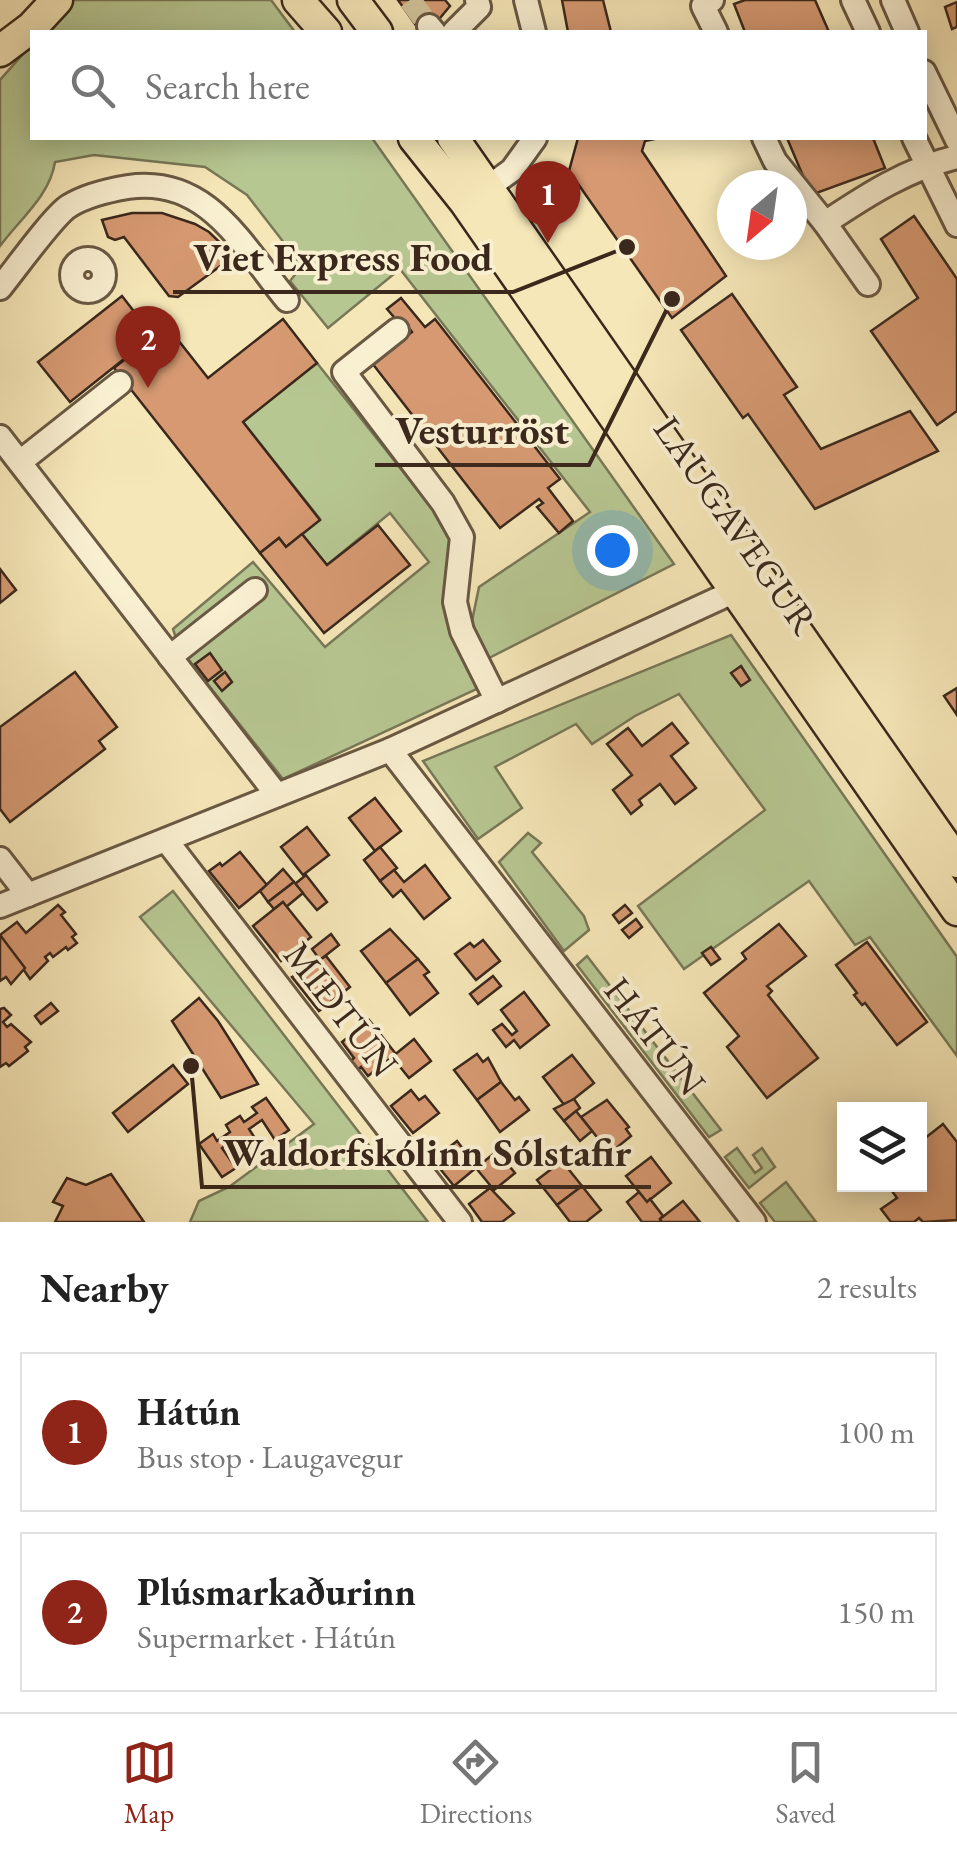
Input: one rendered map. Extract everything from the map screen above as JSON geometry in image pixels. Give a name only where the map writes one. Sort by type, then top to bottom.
[{"type":"main road","points":[[0,52],[33,0]]},
{"type":"main road","points":[[0,52],[32,27],[56,0]]},
{"type":"main road","points":[[298,0],[324,30]]},
{"type":"main road","points":[[353,0],[376,30]]},
{"type":"main road","name":"LAUGAVEGUR","points":[[416,140],[478,195],[746,562],[957,862]]},
{"type":"main road","name":"LAUGAVEGUR","points":[[454,140],[478,195],[733,592],[957,910]]},
{"type":"street","points":[[456,30],[479,7],[477,0]]},
{"type":"street","points":[[526,0],[534,30]]},
{"type":"street","points":[[712,0],[703,6],[715,30]]},
{"type":"street","points":[[853,0],[867,30]]},
{"type":"street","points":[[893,0],[906,30]]},
{"type":"street","points":[[927,78],[957,140]]},
{"type":"street","points":[[478,195],[512,170],[534,140]]},
{"type":"street","points":[[765,140],[775,161],[868,284]]},
{"type":"street","points":[[915,140],[957,225]]},
{"type":"street","points":[[825,223],[877,189],[926,164],[957,157]]},
{"type":"street","points":[[0,288],[68,206],[112,190],[150,184],[196,197],[216,212],[287,300]]},
{"type":"street","points":[[36,245],[76,264]]},
{"type":"street","points":[[397,330],[344,372],[444,503],[462,537],[455,602],[462,631],[497,701]]},
{"type":"street","points":[[20,462],[120,383]]},
{"type":"street","points":[[0,436],[277,796]]},
{"type":"street","points":[[170,657],[256,590]]},
{"type":"street","points":[[0,906],[390,750],[733,592]]},
{"type":"street","name":"HÁTÚN","points":[[390,750],[754,1222]]},
{"type":"street","name":"MIÐTÚN","points":[[166,840],[460,1222]]},
{"type":"street","points":[[0,859],[28,895]]},
{"type":"green space","points":[[68,0],[271,0],[294,30],[48,30]]},
{"type":"green space","points":[[30,46],[30,140],[373,140],[674,564],[483,661],[472,621],[479,587],[590,512],[400,269],[328,328],[290,281],[302,266],[247,195],[205,167],[94,155],[55,162],[41,196],[0,246],[0,80]]},
{"type":"green space","points":[[317,363],[450,531],[447,567],[453,630],[479,688],[283,779],[179,648],[173,629],[253,562],[325,647],[429,562],[390,513],[327,565],[302,534],[320,519],[243,422]]},
{"type":"green space","points":[[731,635],[957,957],[957,1056],[870,937],[855,945],[809,881],[684,969],[638,906],[765,810],[679,694],[592,744],[576,724],[495,767],[522,808],[478,839],[423,761]]},
{"type":"green space","points":[[528,833],[541,843],[532,852],[584,916],[589,930],[564,951],[499,862]]},
{"type":"green space","points":[[173,891],[428,1222],[190,1222],[199,1201],[229,1187],[314,1124],[140,917]]},
{"type":"green space","points":[[587,956],[721,1130],[709,1137],[577,965]]},
{"type":"green space","points":[[737,1148],[755,1173],[762,1168],[753,1155],[762,1148],[775,1167],[749,1188],[725,1157]]},
{"type":"green space","points":[[786,1182],[816,1222],[775,1222],[760,1203]]},
{"type":"building","points":[[398,0],[445,0],[450,6],[440,18],[419,30]]},
{"type":"building","points":[[562,0],[603,0],[610,30],[568,30]]},
{"type":"building","points":[[745,0],[815,0],[828,30],[744,30],[734,4]]},
{"type":"building","points":[[957,2],[957,27],[952,29],[945,7]]},
{"type":"building","points":[[577,140],[650,140],[645,141],[642,151],[726,276],[672,318],[569,171]]},
{"type":"building","points":[[788,140],[874,140],[885,168],[811,195],[807,170],[800,170]]},
{"type":"building","points":[[132,213],[162,213],[195,224],[234,256],[178,297],[169,296],[124,237],[108,237],[102,220]]},
{"type":"building","points":[[914,216],[957,279],[957,411],[937,425],[871,331],[918,298],[881,239]]},
{"type":"building","points":[[732,294],[797,387],[784,395],[821,449],[910,411],[938,451],[815,509],[748,414],[743,418],[681,330]]},
{"type":"building","points":[[122,296],[153,336],[70,402],[38,362]]},
{"type":"building","points":[[401,298],[425,327],[435,319],[560,479],[548,488],[573,521],[559,533],[537,507],[543,503],[539,499],[500,528],[372,363],[412,332],[387,309]]},
{"type":"building","points":[[283,319],[317,363],[243,422],[320,520],[286,547],[279,538],[260,553],[114,368],[167,326],[208,378]]},
{"type":"building","points":[[378,525],[410,565],[324,633],[260,553],[279,538],[286,547],[302,534],[327,565]]},
{"type":"building","points":[[0,569],[16,590],[0,603]]},
{"type":"building","points":[[210,653],[222,670],[208,681],[195,664]]},
{"type":"building","points":[[741,666],[750,680],[741,686],[731,673]]},
{"type":"building","points":[[75,672],[117,727],[99,741],[105,749],[10,822],[0,809],[0,727]]},
{"type":"building","points":[[225,672],[232,682],[222,691],[214,681]]},
{"type":"building","points":[[957,688],[957,715],[944,696]]},
{"type":"building","points":[[672,723],[688,743],[671,756],[696,788],[675,804],[660,784],[639,800],[642,805],[631,814],[613,790],[632,775],[607,744],[628,728],[642,746]]},
{"type":"building","points":[[375,798],[401,831],[375,851],[349,818]]},
{"type":"building","points":[[307,827],[329,855],[303,875],[281,847]]},
{"type":"building","points":[[380,847],[397,868],[380,881],[364,860]]},
{"type":"building","points":[[240,852],[267,885],[239,908],[209,871]]},
{"type":"building","points":[[425,865],[450,898],[424,919],[401,890],[393,897],[380,881],[394,870],[404,882]]},
{"type":"building","points":[[283,869],[294,882],[268,902],[260,891]]},
{"type":"building","points":[[306,875],[327,902],[317,910],[295,884]]},
{"type":"building","points":[[294,882],[303,893],[286,907],[283,902],[274,909],[268,902]]},
{"type":"building","points":[[283,902],[311,937],[281,961],[253,926]]},
{"type":"building","points":[[58,905],[76,934],[72,937],[77,943],[53,957],[50,953],[45,957],[48,961],[30,979],[0,935],[17,922],[26,933]]},
{"type":"building","points":[[625,905],[632,913],[619,923],[613,915]]},
{"type":"building","points":[[636,919],[642,927],[629,938],[622,930]]},
{"type":"building","points":[[779,924],[806,956],[767,986],[772,991],[768,995],[818,1058],[767,1098],[727,1047],[739,1036],[704,993],[746,959],[742,953]]},
{"type":"building","points":[[390,929],[418,959],[386,983],[361,951]]},
{"type":"building","points":[[331,934],[339,945],[320,960],[312,949]]},
{"type":"building","points":[[0,935],[25,968],[11,984],[6,977],[0,981]]},
{"type":"building","points":[[483,940],[500,961],[476,980],[455,954],[470,943],[474,947]]},
{"type":"building","points":[[867,942],[927,1022],[897,1045],[865,1003],[862,1005],[854,995],[857,993],[836,965]]},
{"type":"building","points":[[711,947],[720,959],[711,965],[702,953]]},
{"type":"building","points":[[326,956],[350,987],[319,1011],[292,977]]},
{"type":"building","points":[[418,959],[438,993],[410,1015],[386,983]]},
{"type":"building","points":[[493,976],[501,986],[478,1004],[470,994]]},
{"type":"building","points":[[524,992],[549,1025],[520,1048],[514,1040],[506,1047],[493,1030],[502,1024],[512,1035],[517,1031],[501,1010]]},
{"type":"building","points":[[199,998],[258,1084],[221,1098],[172,1021]]},
{"type":"building","points":[[51,1003],[58,1011],[41,1024],[35,1016]]},
{"type":"building","points":[[0,1009],[11,1015],[3,1022],[7,1027],[11,1024],[31,1042],[25,1047],[28,1051],[9,1066],[6,1063],[0,1067]]},
{"type":"building","points":[[369,1020],[396,1054],[368,1076],[350,1062],[354,1058],[342,1042]]},
{"type":"building","points":[[414,1039],[431,1061],[409,1078],[392,1057]]},
{"type":"building","points":[[477,1054],[483,1062],[488,1058],[501,1082],[477,1100],[454,1070]]},
{"type":"building","points":[[572,1055],[594,1083],[565,1106],[543,1077]]},
{"type":"building","points":[[173,1065],[188,1084],[128,1132],[113,1113]]},
{"type":"building","points":[[501,1082],[529,1110],[500,1132],[477,1100]]},
{"type":"building","points":[[411,1090],[419,1100],[425,1096],[439,1113],[413,1133],[391,1106]]},
{"type":"building","points":[[266,1098],[289,1130],[275,1140],[262,1120],[249,1129],[262,1149],[249,1158],[235,1139],[222,1148],[236,1168],[222,1177],[199,1144],[213,1134],[217,1141],[230,1132],[226,1125],[240,1116],[244,1122],[257,1113],[252,1107]]},
{"type":"building","points":[[574,1099],[580,1108],[564,1121],[554,1109]]},
{"type":"building","points":[[607,1100],[629,1127],[626,1129],[631,1136],[615,1149],[609,1142],[604,1146],[581,1117]]},
{"type":"building","points":[[576,1111],[592,1131],[580,1141],[564,1121]]},
{"type":"building","points":[[943,1124],[957,1142],[957,1220],[923,1222],[919,1218],[914,1222],[891,1222],[881,1209],[897,1198],[893,1192],[927,1192],[927,1137]]},
{"type":"building","points":[[457,1141],[477,1167],[454,1186],[433,1160]]},
{"type":"building","points":[[497,1151],[515,1173],[494,1190],[476,1168]]},
{"type":"building","points":[[651,1157],[671,1183],[647,1202],[626,1176]]},
{"type":"building","points":[[562,1161],[582,1186],[557,1205],[537,1180]]},
{"type":"building","points":[[111,1174],[144,1222],[55,1222],[63,1206],[53,1202],[67,1178],[86,1185]]},
{"type":"building","points":[[582,1186],[601,1210],[586,1222],[570,1222],[557,1205]]},
{"type":"building","points":[[490,1188],[514,1213],[502,1222],[482,1222],[469,1204]]},
{"type":"building","points":[[639,1192],[647,1202],[650,1199],[663,1216],[662,1222],[642,1222],[627,1202]]},
{"type":"building","points":[[683,1201],[700,1222],[662,1222],[660,1219]]},
{"type":"tunnel","points":[[410,0],[429,26]]},
{"type":"place","name":"Hátún","points":[[548,243]]},
{"type":"place","name":"Viet Express Food","points":[[627,247]]},
{"type":"place","name":"Vesturröst","points":[[672,299]]},
{"type":"place","name":"Plúsmarkaðurinn","points":[[148,388]]},
{"type":"place","name":"Waldorfskólinn Sólstafir","points":[[191,1066]]}]
